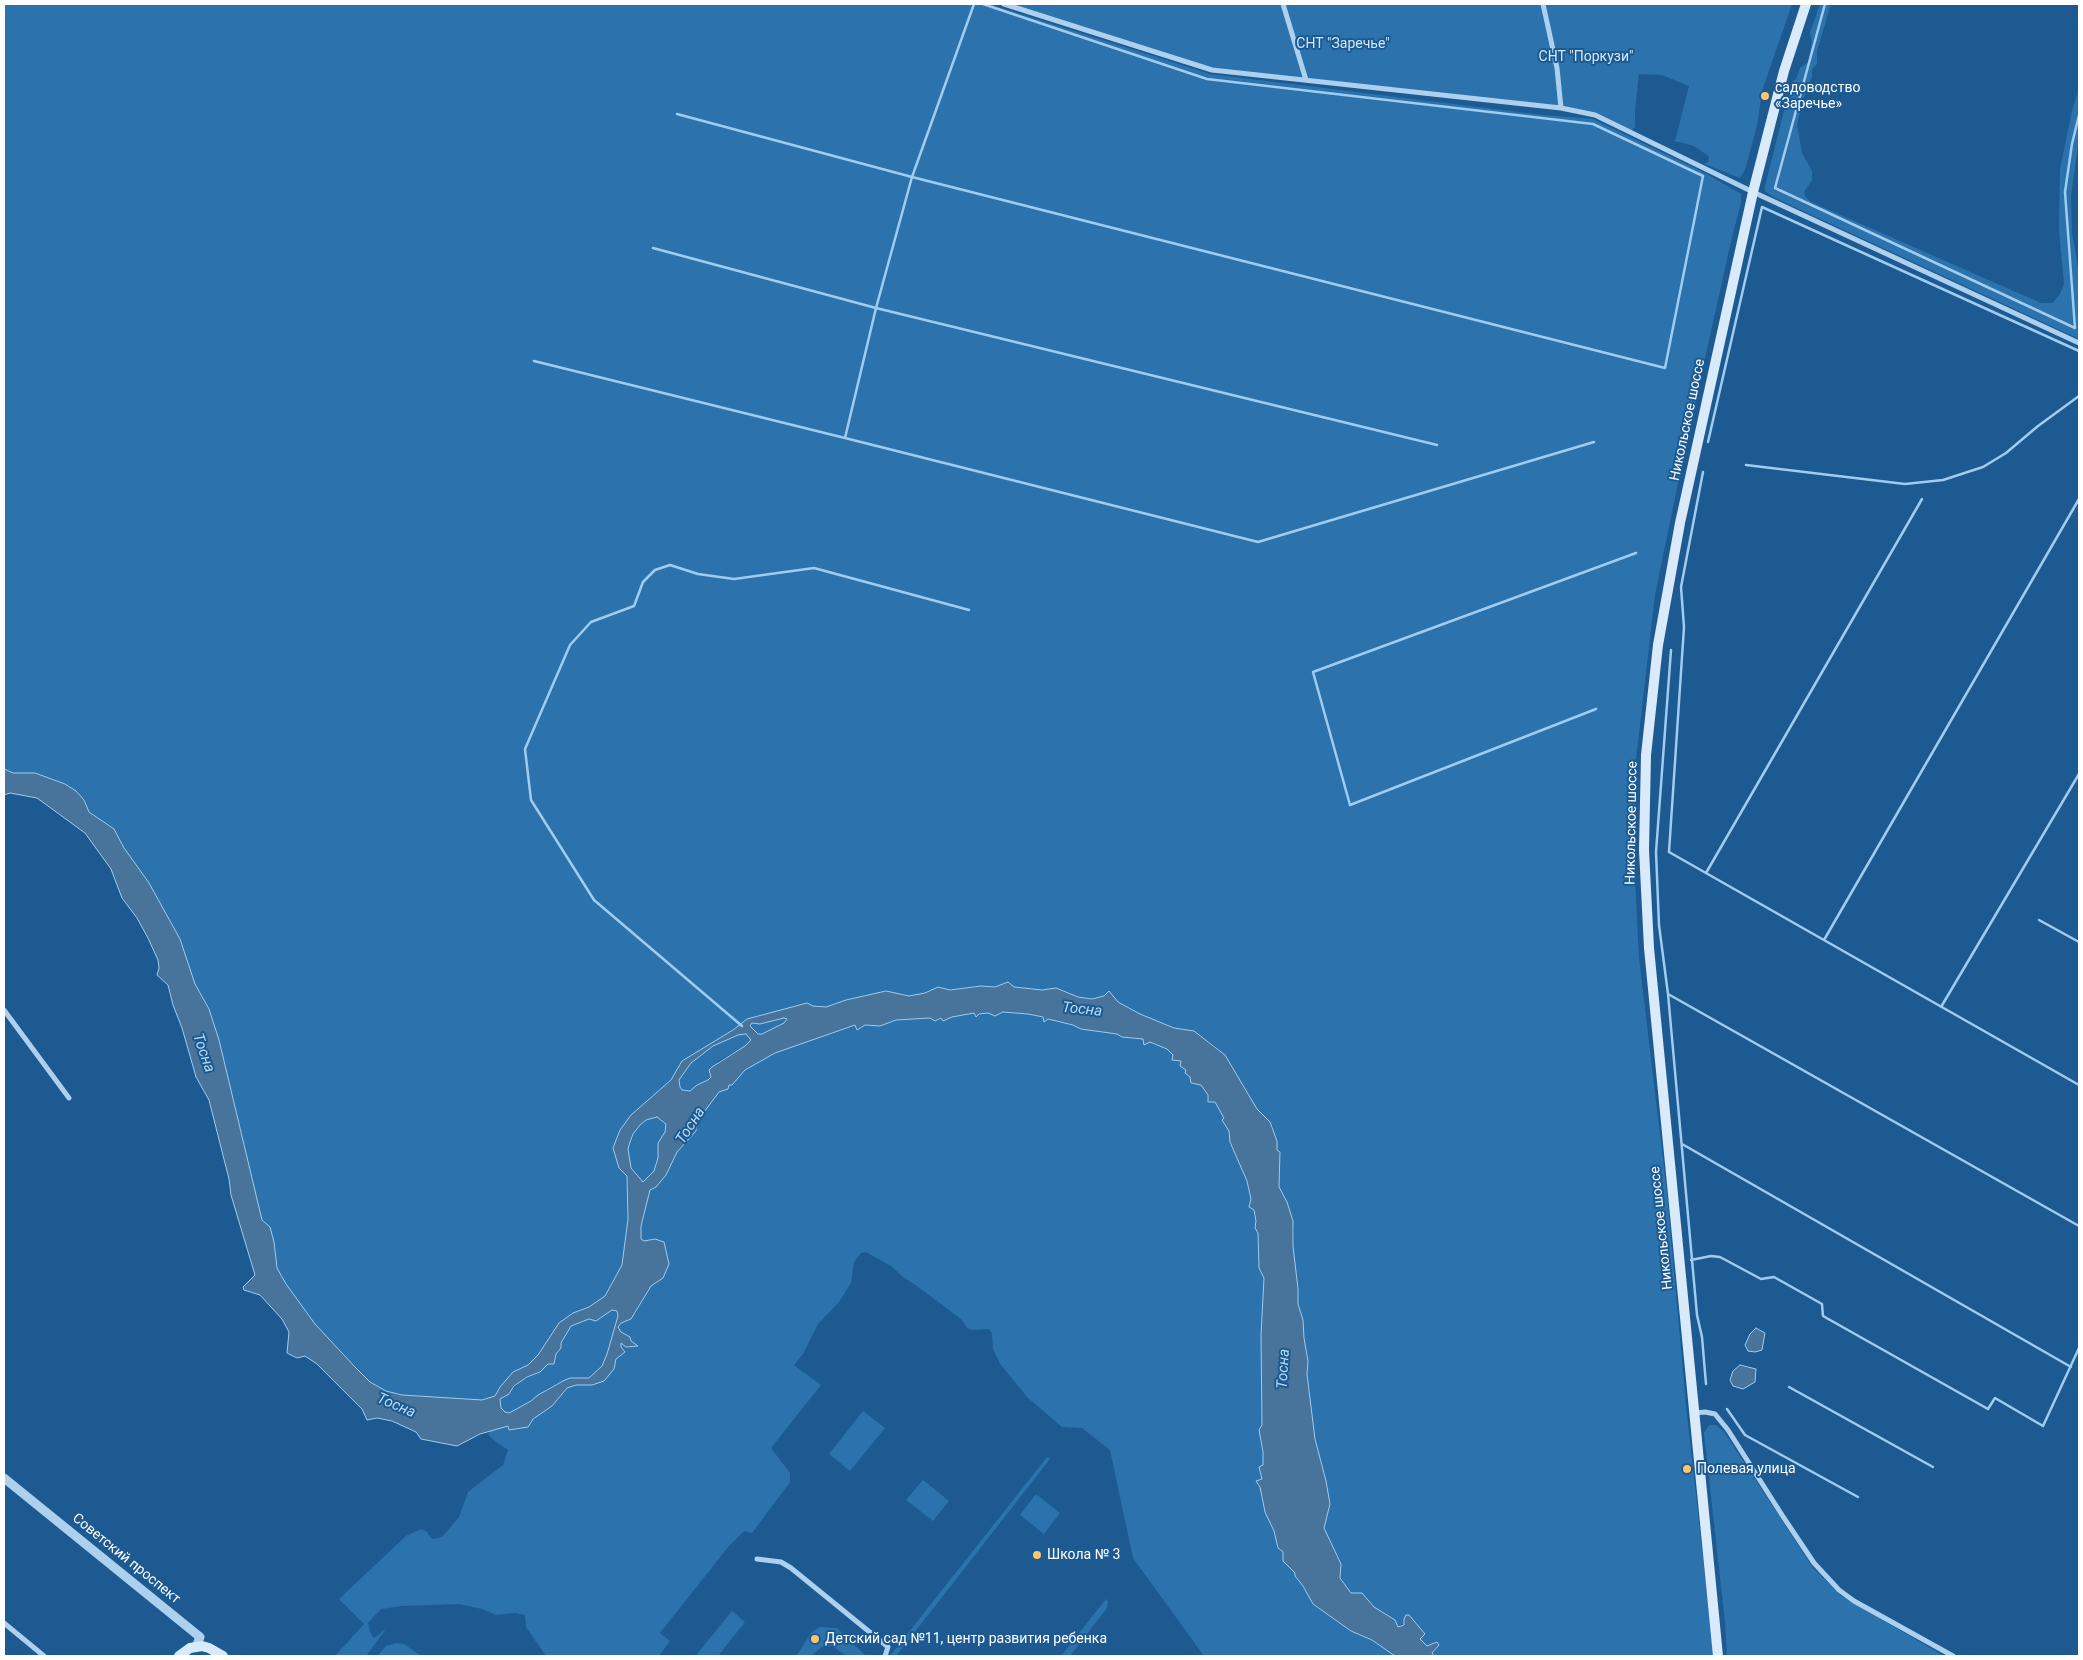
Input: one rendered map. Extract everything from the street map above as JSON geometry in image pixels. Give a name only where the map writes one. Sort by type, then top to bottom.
[{"type":"main road","name":"Никольское шоссе","points":[[1718,1656],[1648,929],[1644,850],[1646,755],[1658,645],[1680,523],[1753,192],[1784,71],[1806,4]]},
{"type":"main road","points":[[179,1656],[186,1650],[206,1646],[223,1656]]},
{"type":"street","points":[[1004,4],[1018,6],[1212,70],[1561,108],[1595,114],[1753,192],[2079,343]]},
{"type":"street","points":[[1284,4],[1306,80]]},
{"type":"street","points":[[1544,4],[1557,68],[1561,108]]},
{"type":"street","points":[[4,1010],[69,1098]]},
{"type":"street","points":[[1695,1413],[1706,1412],[1714,1414],[1728,1430],[1814,1563],[1839,1590],[1854,1601],[1953,1656]]},
{"type":"street","name":"Советский проспект","points":[[4,1478],[200,1637],[196,1647]]},
{"type":"street","points":[[757,1559],[780,1562],[791,1568],[888,1648],[885,1656]]},
{"type":"street","points":[[4,1622],[44,1656]]},
{"type":"green space","points":[[4,4],[989,4],[1210,74],[1543,115],[1593,119],[1705,173],[1741,194],[1741,203],[1686,444],[1655,595],[1635,768],[1634,859],[1639,958],[1667,1193],[1686,1406],[1714,1656],[1434,1656],[1432,1653],[1439,1645],[1437,1642],[1427,1646],[1419,1638],[1425,1634],[1412,1618],[1398,1627],[1395,1620],[1374,1607],[1362,1593],[1351,1593],[1340,1577],[1341,1564],[1324,1528],[1330,1504],[1315,1439],[1303,1320],[1298,1304],[1293,1246],[1294,1230],[1287,1202],[1279,1187],[1280,1152],[1277,1150],[1277,1141],[1270,1122],[1257,1109],[1225,1055],[1215,1046],[1194,1031],[1174,1028],[1104,996],[1092,999],[1078,997],[1056,988],[1042,990],[1013,987],[1008,982],[995,987],[981,986],[949,990],[938,987],[925,993],[909,996],[886,991],[846,1000],[826,1007],[813,1006],[747,1019],[733,1030],[682,1061],[671,1080],[631,1115],[619,1168],[627,1176],[628,1219],[622,1265],[605,1296],[589,1307],[573,1313],[559,1323],[538,1355],[528,1365],[513,1372],[495,1396],[482,1400],[402,1395],[386,1391],[370,1382],[315,1324],[286,1284],[277,1268],[274,1242],[270,1227],[262,1220],[219,1040],[209,1009],[195,984],[180,939],[149,883],[124,848],[114,829],[89,812],[84,800],[65,784],[35,773],[13,773],[4,769]]},
{"type":"green space","name":"СНТ \"Поркузи\"","points":[[1004,4],[1792,4],[1762,91],[1757,126],[1745,170],[1740,178],[1704,164],[1708,162],[1709,157],[1707,155],[1694,146],[1675,141],[1689,86],[1662,75],[1639,74],[1635,127],[1630,132],[1578,110],[1212,70]]},
{"type":"green space","points":[[1820,4],[1831,4],[1817,51],[1817,64],[1812,69],[1812,77],[1803,99],[1797,125],[1802,153],[1812,171],[1812,180],[1804,192],[1805,196],[1811,202],[2041,303],[2053,303],[2060,294],[2064,284],[2059,230],[2060,169],[2072,111],[2079,88],[2079,137],[2071,196],[2072,233],[2079,273],[2079,339],[1773,197],[1765,191],[1791,83],[1796,79],[1800,68],[1808,62],[1812,42],[1810,33]]},
{"type":"green space","points":[[1003,1012],[1028,1014],[1073,1025],[1081,1029],[1143,1039],[1167,1049],[1181,1061],[1186,1070],[1201,1085],[1208,1095],[1208,1101],[1215,1101],[1224,1118],[1222,1120],[1229,1131],[1230,1142],[1247,1181],[1258,1232],[1259,1268],[1264,1278],[1262,1425],[1260,1439],[1263,1452],[1263,1466],[1259,1467],[1262,1479],[1260,1487],[1265,1512],[1274,1531],[1278,1548],[1283,1552],[1284,1561],[1295,1573],[1295,1576],[1313,1604],[1351,1631],[1372,1640],[1395,1656],[1204,1656],[1133,1558],[1110,1450],[1082,1428],[1062,1427],[1028,1398],[1000,1364],[993,1349],[992,1333],[989,1329],[972,1330],[967,1328],[961,1319],[903,1277],[891,1266],[866,1252],[861,1253],[854,1262],[851,1283],[839,1302],[818,1324],[803,1354],[794,1365],[821,1385],[771,1448],[790,1473],[790,1482],[752,1533],[744,1531],[729,1546],[660,1633],[670,1641],[659,1656],[546,1656],[526,1627],[525,1615],[516,1613],[496,1615],[482,1609],[459,1604],[402,1606],[381,1609],[368,1623],[370,1632],[374,1638],[386,1629],[366,1656],[335,1656],[364,1624],[339,1599],[406,1536],[421,1529],[426,1531],[432,1539],[442,1537],[459,1517],[468,1492],[503,1465],[508,1450],[491,1438],[488,1434],[490,1431],[509,1425],[509,1429],[528,1427],[533,1419],[552,1406],[567,1388],[576,1385],[592,1385],[614,1369],[621,1343],[637,1346],[618,1327],[635,1314],[651,1286],[663,1277],[655,1239],[643,1241],[641,1239],[641,1226],[650,1190],[656,1187],[666,1175],[677,1152],[696,1131],[696,1123],[719,1092],[728,1089],[729,1084],[745,1070],[775,1053],[855,1025],[857,1030],[865,1025],[880,1026],[896,1020],[930,1018],[935,1021],[941,1018],[943,1021],[952,1017],[974,1013],[976,1017],[979,1014],[988,1013],[995,1016]]},
{"type":"green space","points":[[784,1018],[787,1019],[784,1023],[762,1034],[758,1034],[749,1026],[752,1023],[760,1024]]},
{"type":"green space","points":[[746,1034],[751,1040],[745,1046],[718,1061],[708,1080],[690,1091],[682,1090],[679,1080],[691,1063],[713,1046],[738,1035]]},
{"type":"green space","points":[[657,1117],[666,1124],[665,1132],[658,1143],[658,1158],[654,1171],[643,1183],[631,1168],[628,1149],[633,1134],[640,1125],[646,1120]]},
{"type":"green space","points":[[612,1310],[617,1311],[618,1316],[607,1354],[602,1366],[589,1378],[570,1378],[548,1388],[531,1401],[509,1413],[501,1408],[500,1399],[509,1394],[521,1381],[540,1372],[548,1364],[561,1348],[561,1343],[571,1326],[589,1319],[596,1321]]},
{"type":"green space","points":[[863,1411],[885,1428],[850,1471],[829,1454]]},
{"type":"green space","points":[[1709,1425],[1716,1425],[1725,1433],[1813,1568],[1840,1595],[1944,1656],[1727,1656],[1704,1433]]},
{"type":"green space","points":[[1047,1457],[1050,1459],[896,1656],[890,1656]]},
{"type":"green space","points":[[923,1480],[949,1501],[933,1521],[906,1500]]},
{"type":"green space","points":[[1036,1494],[1060,1513],[1044,1534],[1020,1515]]},
{"type":"green space","points":[[1106,1599],[1108,1602],[1107,1608],[1070,1656],[1061,1656]]},
{"type":"green space","points":[[732,1611],[745,1622],[718,1656],[700,1656],[697,1654]]},
{"type":"green space","points":[[820,1627],[837,1628],[866,1656],[847,1656],[832,1646],[822,1647],[811,1656],[796,1656],[812,1632]]},
{"type":"green space","points":[[396,1643],[404,1644],[421,1656],[377,1656],[386,1646]]},
{"type":"water","name":"Тосна","points":[[4,769],[13,773],[35,773],[65,784],[76,791],[84,800],[89,812],[114,829],[124,848],[149,883],[180,939],[195,984],[209,1009],[219,1040],[262,1220],[270,1227],[274,1242],[277,1268],[286,1284],[315,1324],[356,1368],[370,1382],[386,1391],[402,1395],[482,1400],[495,1396],[513,1372],[528,1365],[538,1355],[559,1323],[573,1313],[589,1307],[605,1296],[622,1265],[628,1219],[627,1176],[619,1168],[613,1148],[620,1130],[631,1115],[671,1080],[682,1061],[733,1030],[747,1019],[807,1003],[813,1006],[826,1007],[846,1000],[886,991],[909,996],[925,993],[938,987],[950,990],[981,986],[995,987],[1008,982],[1014,987],[1042,990],[1056,988],[1078,997],[1092,999],[1104,996],[1109,991],[1118,1002],[1140,1014],[1174,1028],[1194,1031],[1225,1055],[1257,1109],[1270,1122],[1277,1141],[1277,1150],[1280,1152],[1279,1187],[1287,1202],[1293,1221],[1293,1246],[1298,1304],[1303,1320],[1315,1439],[1330,1504],[1324,1528],[1341,1564],[1340,1578],[1351,1593],[1362,1593],[1374,1607],[1395,1620],[1398,1627],[1404,1625],[1406,1615],[1409,1615],[1425,1634],[1420,1639],[1427,1646],[1437,1642],[1439,1645],[1432,1653],[1434,1656],[1395,1656],[1372,1640],[1351,1631],[1313,1604],[1295,1576],[1295,1573],[1283,1561],[1283,1552],[1278,1548],[1274,1531],[1265,1512],[1260,1487],[1256,1481],[1262,1479],[1259,1467],[1263,1465],[1259,1430],[1262,1425],[1261,1335],[1264,1278],[1259,1268],[1258,1233],[1255,1228],[1254,1210],[1249,1207],[1251,1199],[1247,1181],[1230,1142],[1229,1131],[1222,1120],[1224,1118],[1215,1102],[1208,1102],[1208,1095],[1201,1085],[1191,1083],[1190,1077],[1185,1073],[1186,1070],[1180,1066],[1181,1061],[1172,1060],[1173,1055],[1167,1049],[1150,1042],[1144,1045],[1143,1039],[1081,1029],[1073,1025],[1048,1019],[1044,1022],[1043,1017],[1028,1014],[1003,1012],[995,1016],[988,1013],[979,1014],[976,1017],[974,1013],[952,1017],[943,1021],[941,1018],[935,1021],[930,1018],[896,1020],[880,1026],[865,1025],[857,1030],[855,1025],[775,1053],[745,1070],[732,1085],[729,1085],[728,1089],[719,1092],[696,1123],[696,1131],[677,1152],[666,1175],[656,1187],[650,1190],[641,1226],[641,1239],[644,1241],[655,1239],[664,1242],[669,1264],[663,1278],[651,1286],[631,1319],[621,1323],[618,1327],[621,1332],[630,1337],[631,1341],[638,1346],[626,1347],[621,1343],[621,1347],[625,1352],[616,1359],[614,1369],[604,1381],[592,1385],[576,1385],[567,1388],[552,1406],[533,1419],[528,1427],[509,1430],[508,1426],[480,1434],[457,1446],[421,1439],[416,1432],[392,1421],[377,1418],[367,1420],[362,1409],[317,1364],[305,1356],[297,1358],[287,1353],[289,1332],[282,1319],[260,1295],[244,1290],[243,1287],[255,1275],[231,1195],[229,1179],[209,1100],[196,1077],[168,985],[157,975],[159,968],[158,960],[148,938],[137,918],[122,898],[111,869],[85,833],[37,798],[10,793],[4,795]],"holes":[[[784,1018],[787,1019],[784,1023],[762,1034],[758,1034],[750,1026],[752,1023],[760,1024]],[[746,1034],[751,1040],[745,1046],[712,1067],[709,1070],[711,1077],[708,1080],[690,1091],[682,1090],[679,1080],[691,1063],[713,1046],[738,1035]],[[657,1117],[666,1124],[665,1132],[658,1143],[658,1158],[654,1171],[643,1182],[631,1168],[628,1149],[633,1134],[646,1120]],[[612,1310],[617,1311],[618,1316],[602,1366],[589,1378],[570,1378],[563,1381],[509,1413],[501,1408],[500,1399],[509,1394],[514,1386],[527,1377],[540,1372],[548,1364],[554,1364],[556,1354],[561,1348],[561,1343],[571,1326],[589,1319],[596,1321]]]},
{"type":"water","points":[[1756,1328],[1765,1333],[1762,1350],[1748,1351],[1745,1345],[1750,1334]]},
{"type":"water","points":[[1740,1365],[1756,1369],[1755,1382],[1743,1389],[1733,1386],[1730,1380],[1733,1371]]},
{"type":"waterway","points":[[974,4],[912,177],[876,308],[845,438],[1258,542],[1594,442]]},
{"type":"waterway","points":[[677,114],[912,177],[1665,368],[1703,176],[1593,124],[1207,79],[983,4]]},
{"type":"waterway","points":[[1825,4],[1775,188],[2075,328],[2065,192],[2072,144],[2079,115]]},
{"type":"waterway","points":[[1708,442],[1762,207],[2079,351]]},
{"type":"waterway","points":[[653,248],[876,308],[1437,445]]},
{"type":"waterway","points":[[534,361],[845,438]]},
{"type":"waterway","points":[[1746,465],[1905,484],[1943,480],[1983,467],[2006,453],[2038,426],[2079,396]]},
{"type":"waterway","points":[[1703,472],[1681,587],[1684,627],[1669,852],[2079,1085]]},
{"type":"waterway","points":[[1706,873],[1922,499]]},
{"type":"waterway","points":[[1824,940],[2079,499]]},
{"type":"waterway","points":[[1596,709],[1350,805],[1313,672],[1636,553]]},
{"type":"waterway","points":[[742,1026],[594,900],[531,800],[525,749],[570,645],[591,622],[634,606],[643,582],[655,570],[670,565],[698,574],[734,579],[814,568],[969,610]]},
{"type":"waterway","points":[[1671,650],[1656,852],[1659,925],[1668,994],[1697,1315],[1702,1337],[1706,1384]]},
{"type":"waterway","points":[[1941,1007],[2079,774]]},
{"type":"waterway","points":[[2039,920],[2079,942]]},
{"type":"waterway","points":[[1668,994],[2079,1226]]},
{"type":"waterway","points":[[1682,1144],[2071,1367]]},
{"type":"waterway","points":[[1691,1260],[1711,1256],[1720,1257],[1761,1279],[1774,1277],[1822,1304],[1823,1316],[1988,1409],[1995,1398],[2043,1426],[2079,1348]]},
{"type":"waterway","points":[[1789,1387],[1933,1467]]},
{"type":"waterway","points":[[1727,1409],[1745,1435],[1858,1497]]},
{"type":"place","name":"садоводство «Заречье»","points":[[1765,96]]},
{"type":"place","name":"Полевая улица","points":[[1687,1469]]},
{"type":"place","name":"Школа № 3","points":[[1037,1555]]},
{"type":"place","name":"Детский сад №11, центр развития ребенка","points":[[815,1639]]},
{"type":"park label","name":"СНТ \"Заречье\"","points":[[1343,44]]}]
